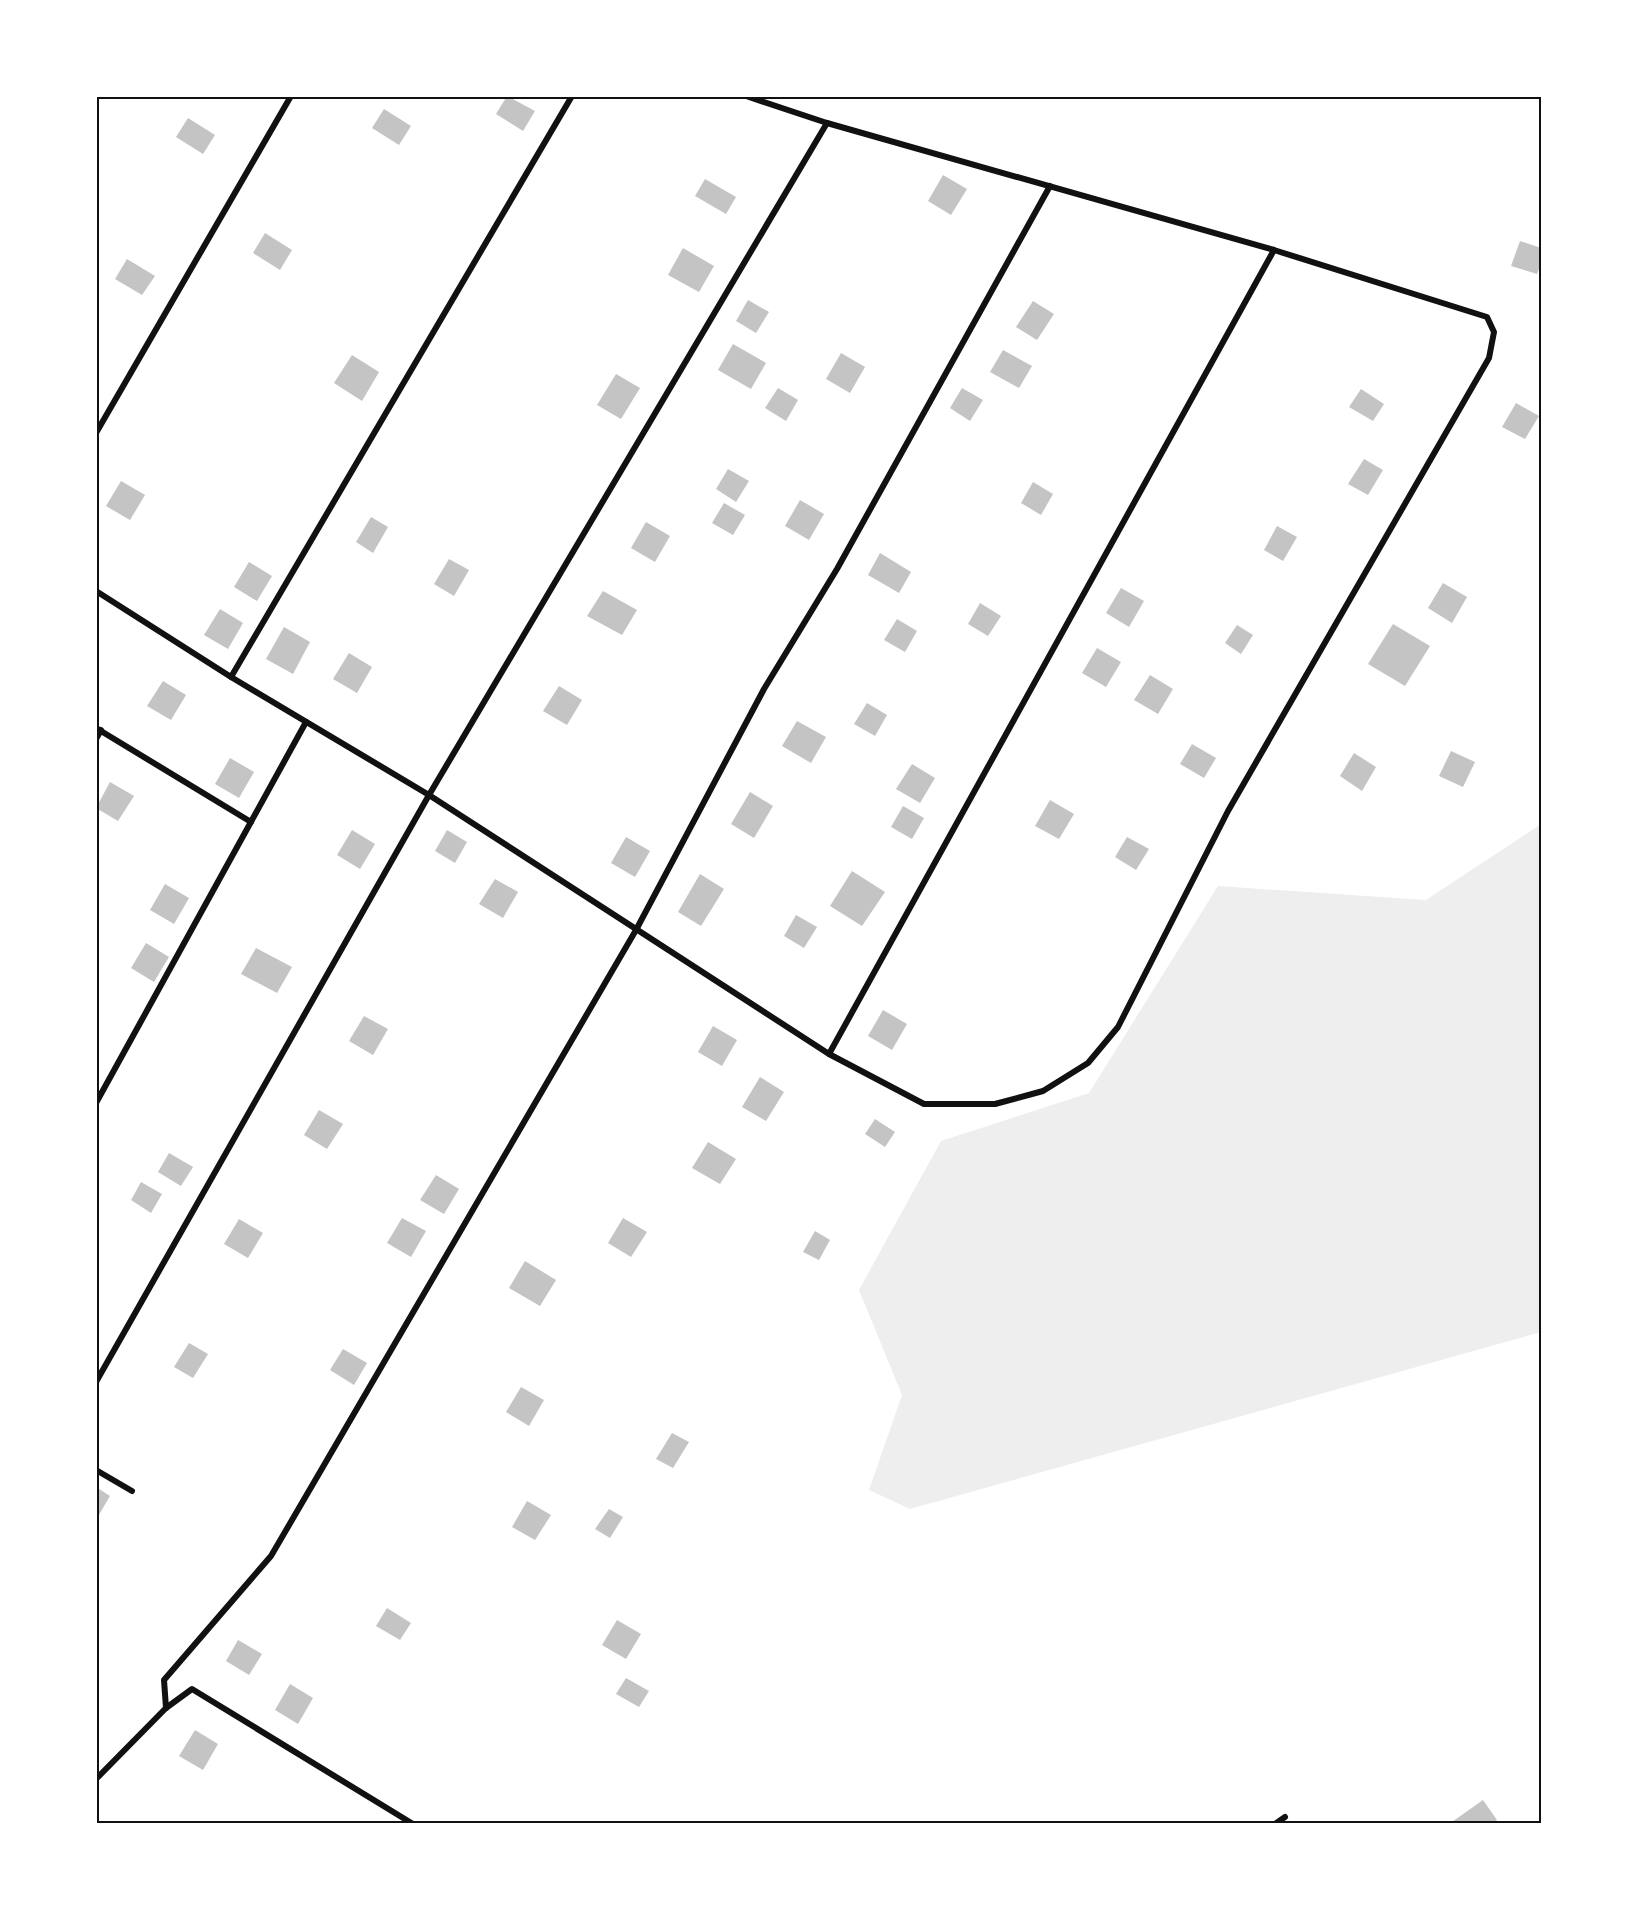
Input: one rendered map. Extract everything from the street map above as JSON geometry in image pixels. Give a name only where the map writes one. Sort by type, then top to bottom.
[{"type":"street","points":[[96,433],[291,96]]},
{"type":"street","points":[[231,677],[572,96]]},
{"type":"street","points":[[96,591],[231,677],[429,795],[829,1054],[924,1104],[995,1104],[1042,1090],[1088,1063],[1118,1027],[1228,811],[1489,358],[1494,332],[1487,317],[1274,250],[827,123],[746,96]]},
{"type":"street","points":[[96,1382],[429,795],[827,123]]},
{"type":"street","points":[[166,1708],[164,1680],[271,1556],[636,930],[764,689],[837,569],[1050,186]]},
{"type":"street","points":[[829,1054],[1274,250]]},
{"type":"street","points":[[96,1102],[306,722]]},
{"type":"street","points":[[96,739],[98,729],[251,822]]},
{"type":"street","points":[[96,1470],[132,1491]]},
{"type":"street","points":[[96,1779],[166,1708],[192,1689],[413,1824]]},
{"type":"street","points":[[1275,1824],[1285,1817]]},
{"type":"shaded area","points":[[1541,824],[1541,1332],[910,1509],[869,1490],[902,1395],[859,1290],[941,1141],[1089,1093],[1218,886],[1426,900]]},
{"type":"building","points":[[507,96],[535,111],[523,131],[496,114]]},
{"type":"building","points":[[384,109],[411,126],[399,145],[372,128]]},
{"type":"building","points":[[188,118],[215,135],[203,154],[176,137]]},
{"type":"building","points":[[943,175],[967,189],[951,215],[928,201]]},
{"type":"building","points":[[705,179],[736,197],[726,214],[695,196]]},
{"type":"building","points":[[265,233],[292,250],[280,270],[253,253]]},
{"type":"building","points":[[1520,241],[1541,248],[1541,264],[1537,274],[1511,266]]},
{"type":"building","points":[[683,248],[714,266],[699,292],[668,275]]},
{"type":"building","points":[[127,259],[155,276],[142,295],[115,279]]},
{"type":"building","points":[[748,300],[769,312],[756,333],[736,321]]},
{"type":"building","points":[[1033,301],[1054,314],[1037,340],[1016,327]]},
{"type":"building","points":[[733,344],[766,363],[751,389],[718,370]]},
{"type":"building","points":[[1003,350],[1032,366],[1019,388],[990,372]]},
{"type":"building","points":[[841,353],[865,367],[850,393],[826,379]]},
{"type":"building","points":[[352,355],[379,372],[362,401],[334,383]]},
{"type":"building","points":[[616,374],[640,388],[621,419],[597,405]]},
{"type":"building","points":[[778,388],[798,400],[786,421],[765,408]]},
{"type":"building","points":[[962,388],[983,400],[970,421],[950,408]]},
{"type":"building","points":[[1361,389],[1384,404],[1373,421],[1349,407]]},
{"type":"building","points":[[1516,403],[1539,416],[1525,439],[1502,427]]},
{"type":"building","points":[[1364,459],[1383,470],[1368,495],[1348,484]]},
{"type":"building","points":[[728,469],[749,481],[736,502],[716,489]]},
{"type":"building","points":[[121,481],[145,495],[130,520],[106,506]]},
{"type":"building","points":[[1033,482],[1053,494],[1041,515],[1021,503]]},
{"type":"building","points":[[800,500],[824,514],[809,540],[785,526]]},
{"type":"building","points":[[724,503],[745,515],[733,535],[712,523]]},
{"type":"building","points":[[371,517],[388,527],[373,553],[356,542]]},
{"type":"building","points":[[646,522],[670,536],[655,562],[631,548]]},
{"type":"building","points":[[1277,526],[1297,537],[1283,561],[1264,550]]},
{"type":"building","points":[[880,553],[911,572],[899,593],[868,575]]},
{"type":"building","points":[[449,559],[469,570],[454,596],[434,584]]},
{"type":"building","points":[[249,562],[272,576],[257,601],[234,587]]},
{"type":"building","points":[[1443,583],[1467,597],[1452,623],[1428,608]]},
{"type":"building","points":[[1121,588],[1144,601],[1129,627],[1106,613]]},
{"type":"building","points":[[603,591],[637,610],[622,635],[587,616]]},
{"type":"building","points":[[980,603],[1001,616],[988,636],[968,624]]},
{"type":"building","points":[[220,609],[243,623],[228,649],[204,635]]},
{"type":"building","points":[[897,619],[917,631],[905,652],[884,640]]},
{"type":"building","points":[[1393,624],[1430,646],[1405,686],[1368,664]]},
{"type":"building","points":[[1237,625],[1253,635],[1241,654],[1225,643]]},
{"type":"building","points":[[284,627],[310,642],[293,674],[266,659]]},
{"type":"building","points":[[1097,648],[1121,662],[1106,687],[1082,673]]},
{"type":"building","points":[[349,653],[372,667],[357,693],[333,679]]},
{"type":"building","points":[[1150,675],[1173,689],[1158,714],[1134,700]]},
{"type":"building","points":[[163,681],[186,695],[171,720],[147,706]]},
{"type":"building","points":[[559,686],[582,700],[567,725],[543,711]]},
{"type":"building","points":[[867,703],[887,715],[875,736],[854,724]]},
{"type":"building","points":[[797,721],[826,737],[811,763],[782,746]]},
{"type":"building","points":[[1192,744],[1216,758],[1204,778],[1180,764]]},
{"type":"building","points":[[1451,751],[1475,762],[1463,787],[1439,776]]},
{"type":"building","points":[[1354,753],[1376,767],[1362,791],[1340,776]]},
{"type":"building","points":[[230,758],[254,772],[239,798],[215,784]]},
{"type":"building","points":[[912,764],[935,778],[920,803],[896,789]]},
{"type":"building","points":[[110,782],[134,796],[118,821],[96,808]]},
{"type":"building","points":[[750,792],[773,806],[754,838],[731,824]]},
{"type":"building","points":[[1050,800],[1074,814],[1059,839],[1035,826]]},
{"type":"building","points":[[903,806],[924,818],[912,839],[891,827]]},
{"type":"building","points":[[352,830],[375,844],[360,869],[337,855]]},
{"type":"building","points":[[447,830],[467,842],[455,863],[435,851]]},
{"type":"building","points":[[626,837],[650,851],[635,877],[611,863]]},
{"type":"building","points":[[1127,837],[1149,849],[1136,870],[1115,857]]},
{"type":"building","points":[[852,871],[885,892],[862,926],[830,906]]},
{"type":"building","points":[[700,874],[724,889],[701,926],[678,912]]},
{"type":"building","points":[[495,879],[518,892],[503,918],[479,904]]},
{"type":"building","points":[[165,884],[189,898],[174,924],[150,910]]},
{"type":"building","points":[[796,915],[817,927],[804,948],[784,936]]},
{"type":"building","points":[[146,943],[169,957],[154,982],[131,968]]},
{"type":"building","points":[[256,948],[292,967],[277,993],[241,974]]},
{"type":"building","points":[[883,1010],[907,1024],[892,1050],[868,1036]]},
{"type":"building","points":[[364,1016],[388,1029],[373,1055],[349,1041]]},
{"type":"building","points":[[713,1026],[737,1040],[722,1066],[698,1052]]},
{"type":"building","points":[[760,1077],[784,1092],[766,1121],[742,1107]]},
{"type":"building","points":[[319,1110],[343,1124],[327,1149],[304,1135]]},
{"type":"building","points":[[875,1119],[895,1132],[885,1147],[865,1134]]},
{"type":"building","points":[[708,1142],[736,1159],[720,1184],[692,1168]]},
{"type":"building","points":[[169,1153],[193,1167],[181,1186],[158,1172]]},
{"type":"building","points":[[436,1175],[459,1189],[444,1214],[420,1200]]},
{"type":"building","points":[[141,1182],[162,1194],[151,1213],[131,1200]]},
{"type":"building","points":[[402,1218],[426,1231],[411,1257],[387,1243]]},
{"type":"building","points":[[623,1218],[647,1232],[631,1257],[608,1243]]},
{"type":"building","points":[[239,1219],[263,1233],[248,1258],[224,1244]]},
{"type":"building","points":[[815,1231],[830,1240],[819,1260],[803,1252]]},
{"type":"building","points":[[525,1261],[556,1280],[540,1306],[509,1288]]},
{"type":"building","points":[[189,1343],[208,1354],[193,1378],[174,1367]]},
{"type":"building","points":[[343,1349],[367,1363],[354,1385],[330,1370]]},
{"type":"building","points":[[521,1387],[544,1400],[529,1426],[506,1412]]},
{"type":"building","points":[[672,1433],[689,1442],[673,1468],[656,1459]]},
{"type":"building","points":[[96,1487],[110,1496],[96,1520]]},
{"type":"building","points":[[527,1501],[551,1515],[535,1540],[512,1527]]},
{"type":"building","points":[[609,1509],[623,1517],[610,1538],[595,1529]]},
{"type":"building","points":[[387,1608],[411,1623],[400,1640],[376,1626]]},
{"type":"building","points":[[617,1620],[641,1634],[626,1659],[602,1645]]},
{"type":"building","points":[[238,1640],[262,1654],[249,1675],[226,1661]]},
{"type":"building","points":[[626,1678],[649,1691],[639,1707],[616,1694]]},
{"type":"building","points":[[290,1684],[313,1698],[298,1724],[275,1710]]},
{"type":"building","points":[[195,1730],[218,1744],[203,1770],[179,1756]]},
{"type":"building","points":[[1483,1800],[1497,1820],[1491,1824],[1449,1824]]}]
